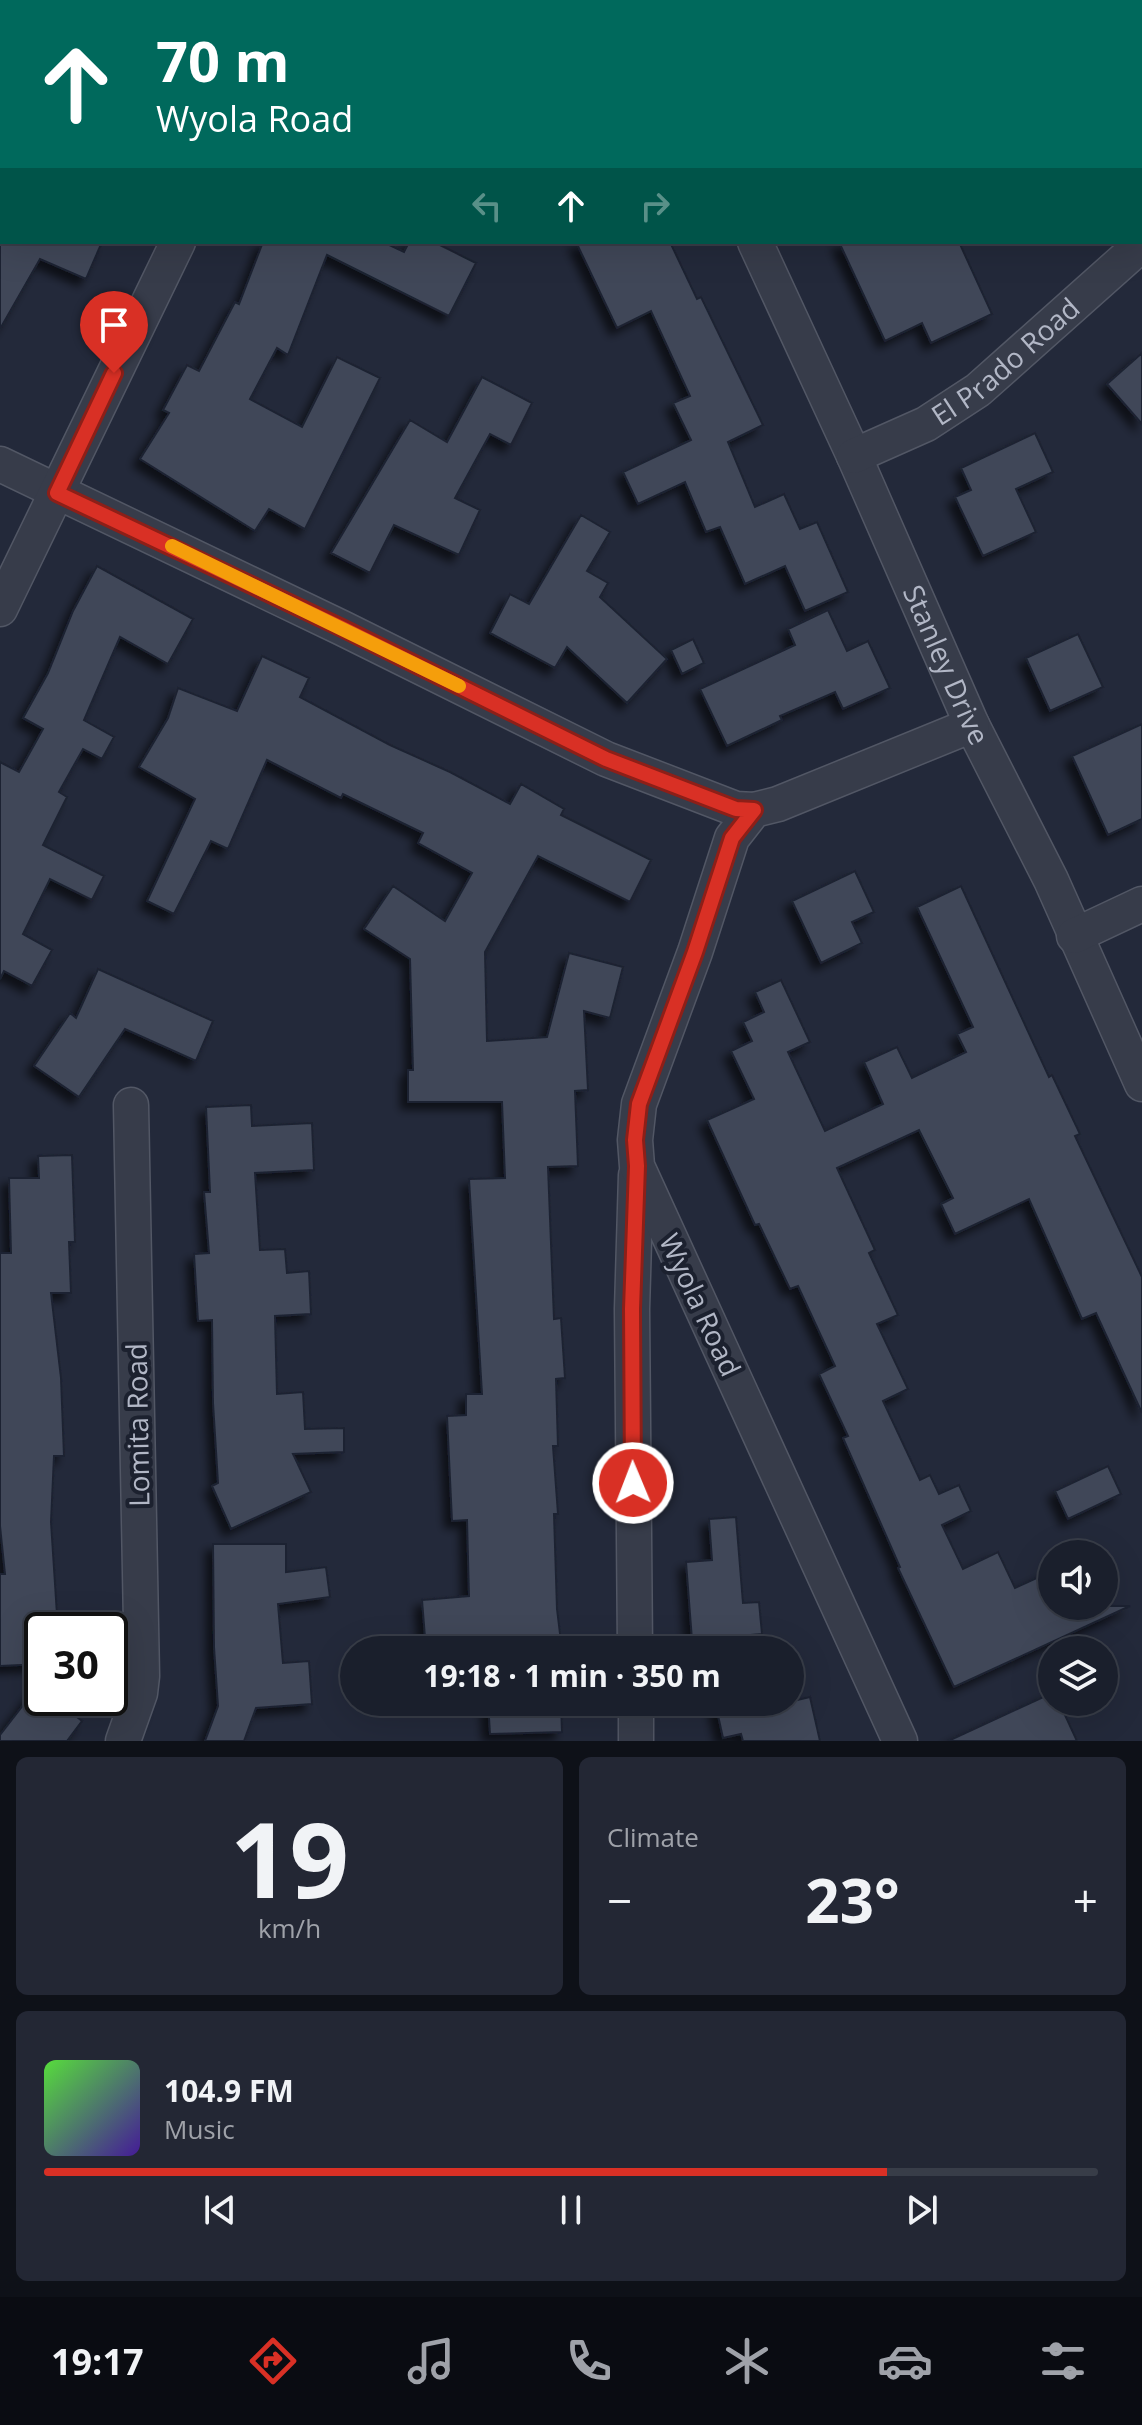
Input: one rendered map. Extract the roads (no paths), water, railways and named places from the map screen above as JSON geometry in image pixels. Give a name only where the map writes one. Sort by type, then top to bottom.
[{"type":"street","points":[[0,609],[177,244]]},
{"type":"street","name":"Stanley Drive","points":[[756,244],[854,456],[972,725],[1051,880],[1142,1084]]},
{"type":"street","name":"El Prado Road","points":[[854,456],[926,424],[978,390],[1142,244]]},
{"type":"street","points":[[0,464],[606,759],[736,809],[754,810],[778,804],[972,725]]},
{"type":"street","name":"Wyola Road","points":[[754,810],[732,838],[695,952],[639,1104],[635,1140],[637,1166],[900,1741]]},
{"type":"street","points":[[1074,936],[1142,904]]},
{"type":"street","name":"Lomita Road","points":[[123,1741],[140,1693],[142,1676],[131,1105]]},
{"type":"street","points":[[635,1636],[632,1309],[637,1166]]},
{"type":"street","points":[[636,1716],[636,1741]]}]
